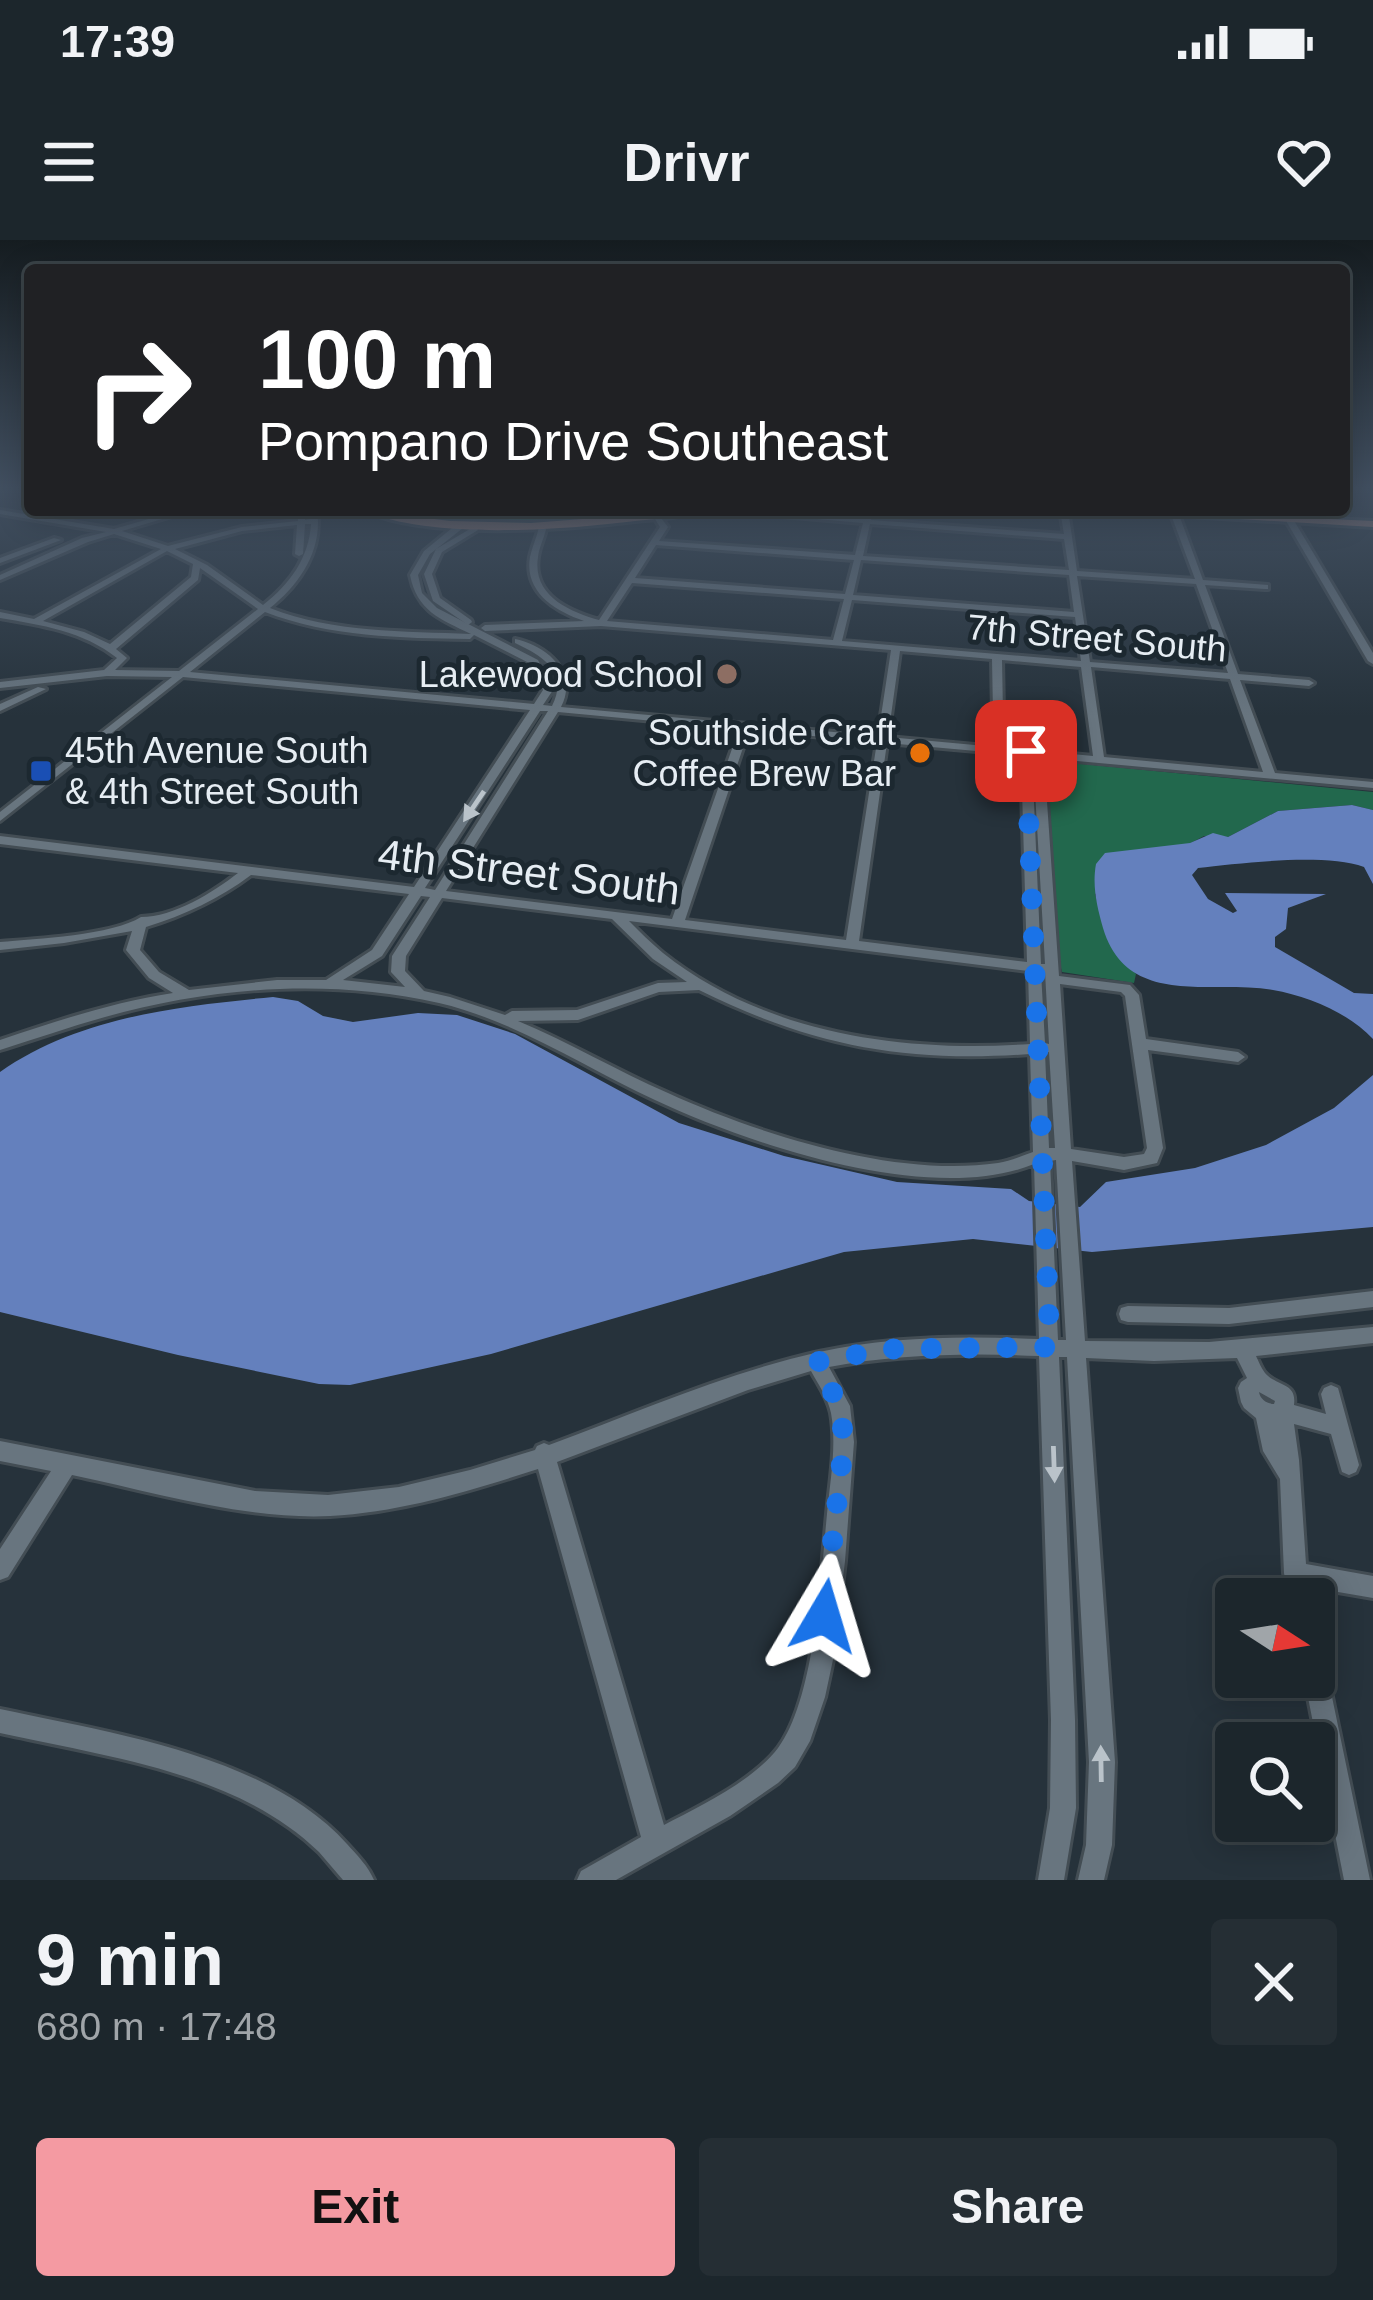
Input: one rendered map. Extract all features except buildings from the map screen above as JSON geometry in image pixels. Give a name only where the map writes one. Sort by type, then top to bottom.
[{"type":"street","points":[[0,578],[36,563]]},
{"type":"street","points":[[34,622],[142,563]]},
{"type":"street","points":[[111,648],[195,578],[197,563],[261,607]]},
{"type":"street","points":[[3,814],[261,607],[305,563]]},
{"type":"street","points":[[419,994],[398,972],[399,956],[555,710],[564,688],[562,676],[539,651],[512,639],[452,625],[423,601],[416,573],[422,563]]},
{"type":"street","points":[[322,986],[365,965],[548,690],[543,670],[436,599],[428,574],[433,563]]},
{"type":"street","points":[[534,563],[541,591],[572,616],[602,623],[641,563]]},
{"type":"street","points":[[837,643],[857,563]]},
{"type":"street","points":[[933,563],[1265,587]]},
{"type":"street","points":[[1071,563],[1099,758]]},
{"type":"street","points":[[1193,563],[1270,775]]},
{"type":"street","points":[[1315,563],[1373,661]]},
{"type":"street","points":[[186,586],[222,579]]},
{"type":"street","points":[[629,580],[1078,615]]},
{"type":"street","name":"7th Street South","points":[[261,607],[332,628],[438,636],[602,623],[1309,683]]},
{"type":"street","points":[[0,615],[111,648],[121,664]]},
{"type":"street","points":[[438,636],[464,620]]},
{"type":"street","points":[[512,639],[522,628]]},
{"type":"street","points":[[852,945],[896,648]]},
{"type":"street","points":[[997,657],[998,713]]},
{"type":"street","points":[[107,673],[121,664],[237,680],[1373,785]]},
{"type":"street","points":[[0,685],[68,681],[107,673],[179,674]]},
{"type":"street","points":[[144,702],[192,684],[237,680]]},
{"type":"street","points":[[0,708],[68,681]]},
{"type":"street","points":[[676,922],[745,726]]},
{"type":"street","points":[[514,746],[530,748]]},
{"type":"street","points":[[1032,752],[1041,1155],[1067,1250],[1057,1555],[1063,1808],[1051,1880]]},
{"type":"street","points":[[1032,752],[1061,1154],[1046,1246],[1088,1559],[1102,1762],[1099,1845],[1091,1880]]},
{"type":"street","name":"4th Street South","points":[[0,840],[1034,967],[1125,988],[1137,1003],[1142,1044]]},
{"type":"street","points":[[0,946],[141,921],[217,893],[248,871]]},
{"type":"street","points":[[616,916],[668,963],[702,986],[773,1018],[881,1046],[934,1053],[1054,1047]]},
{"type":"street","points":[[141,921],[133,950],[142,964],[187,994]]},
{"type":"street","points":[[658,988],[666,981],[668,963]]},
{"type":"street","points":[[0,1045],[90,1016],[187,994],[322,986],[419,994],[495,1016],[566,1044],[712,1119],[805,1146],[959,1171],[1002,1169],[1041,1155],[1061,1154],[1124,1166],[1151,1159],[1155,1148],[1142,1044],[1238,1057]]},
{"type":"street","points":[[495,1016],[578,1016],[658,988],[702,986]]},
{"type":"street","points":[[566,1044],[561,1033],[578,1016]]},
{"type":"street","points":[[1128,1315],[1229,1316],[1373,1299]]},
{"type":"street","points":[[0,1451],[294,1508],[434,1491],[816,1362],[887,1349],[1242,1349],[1373,1335]]},
{"type":"street","points":[[1242,1349],[1259,1381],[1248,1392],[1277,1413],[1340,1427]]},
{"type":"street","points":[[590,1880],[756,1784],[788,1756],[814,1703],[844,1442],[840,1406],[816,1362]]},
{"type":"street","points":[[1331,1394],[1348,1465]]},
{"type":"street","points":[[1277,1413],[1273,1451],[1289,1474],[1296,1578]]},
{"type":"street","points":[[544,1453],[655,1840]]},
{"type":"street","points":[[0,1569],[67,1465]]},
{"type":"street","points":[[1057,1555],[1088,1559]]},
{"type":"street","points":[[1295,1573],[1373,1587]]},
{"type":"street","points":[[1321,1698],[1361,1865]]},
{"type":"street","points":[[0,1721],[224,1775],[280,1806],[338,1849],[361,1880]]},
{"type":"green space","points":[[1047,764],[1373,792],[1373,810],[1352,805],[1278,811],[1228,837],[1204,836],[1095,894],[1108,941],[1136,974],[1134,983],[1062,972]]},
{"type":"water","points":[[1352,805],[1373,810],[1373,884],[1364,867],[1327,861],[1216,866],[1198,868],[1192,875],[1208,899],[1233,913],[1237,911],[1225,893],[1326,894],[1288,908],[1286,929],[1275,937],[1275,947],[1354,993],[1373,994],[1373,1039],[1340,1014],[1300,997],[1273,990],[1151,980],[1131,970],[1115,953],[1103,928],[1095,888],[1096,864],[1105,853],[1190,843],[1213,833],[1228,837],[1278,811]]},
{"type":"water","points":[[273,997],[298,1001],[323,1016],[353,1022],[418,1013],[457,1015],[515,1034],[679,1123],[784,1156],[897,1182],[1011,1189],[1029,1201],[1080,1207],[1106,1182],[1195,1168],[1266,1145],[1334,1108],[1373,1075],[1373,1227],[1092,1252],[973,1239],[844,1252],[491,1354],[350,1385],[319,1384],[178,1355],[0,1312],[0,1072],[30,1053],[96,1026],[166,1010]]},
{"type":"place","name":"Lakewood School","points":[[727,674]]},
{"type":"place","name":"Southside Craft Coffee Brew Bar","points":[[920,753]]},
{"type":"place","name":"45th Avenue South & 4th Street South","points":[[41,771]]},
{"type":"route","points":[[824,1616],[844,1442],[840,1406],[816,1362],[887,1349],[1050,1347],[1026,751]]}]
